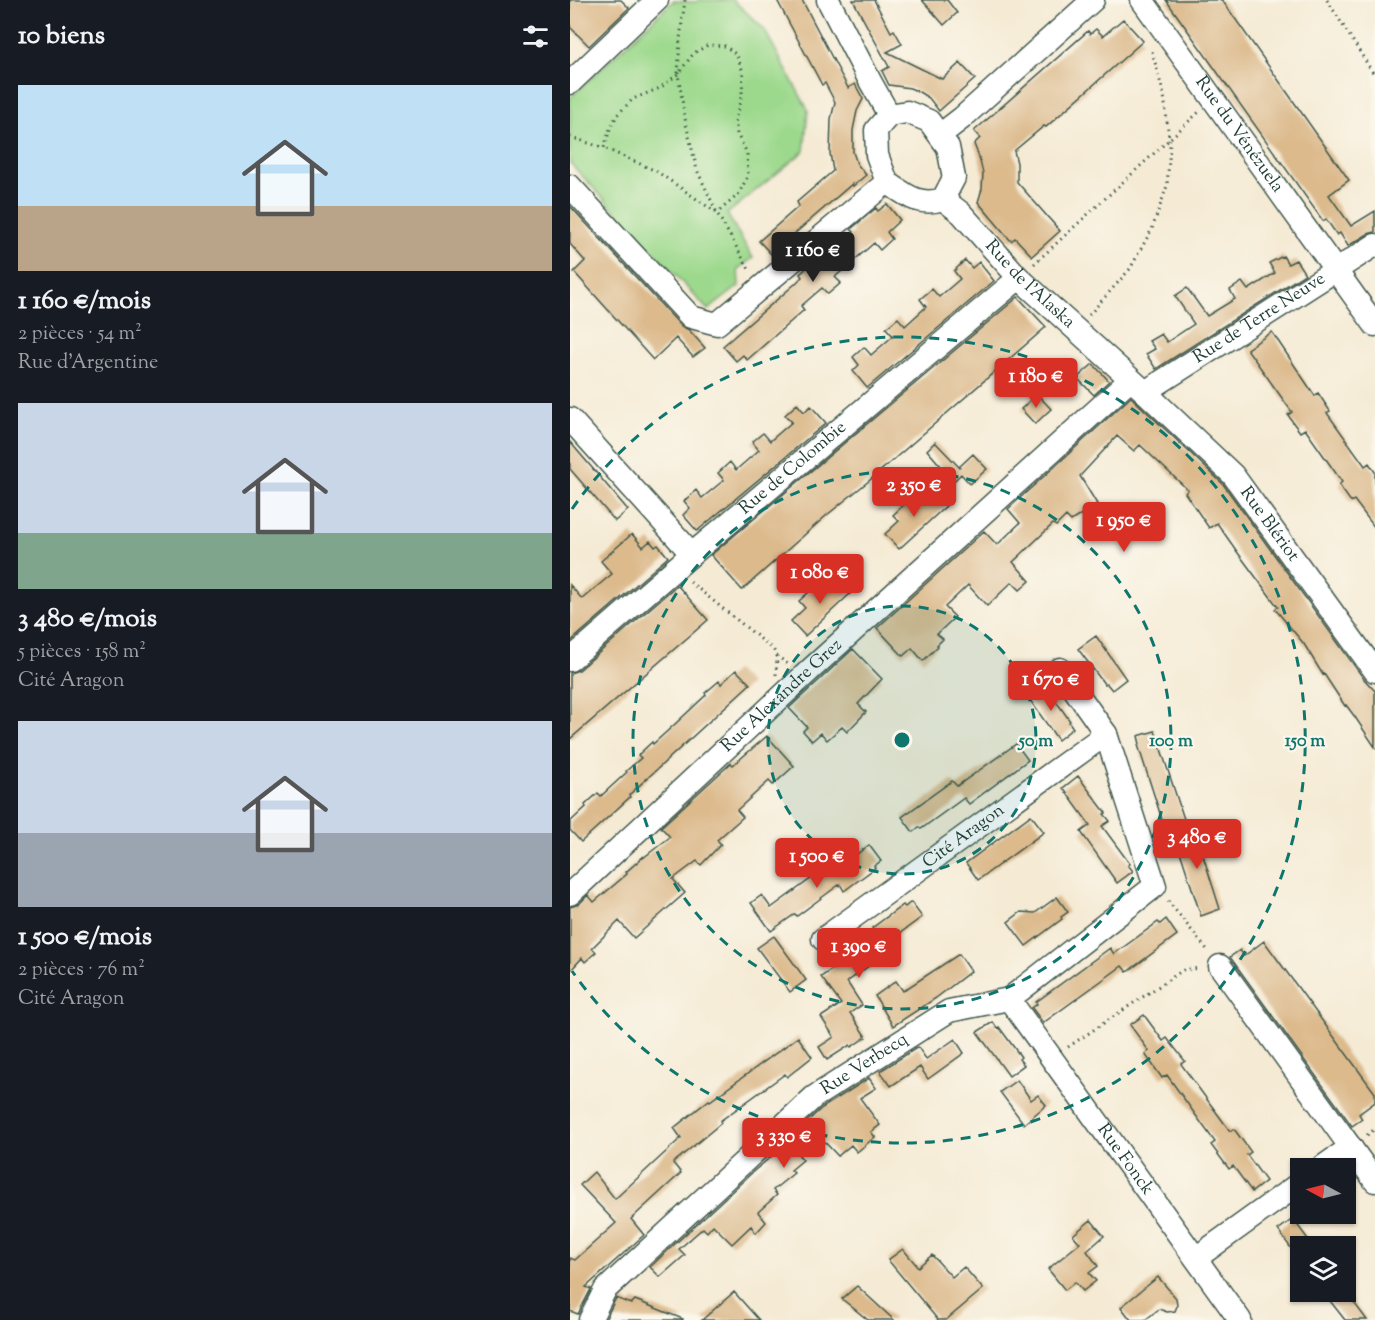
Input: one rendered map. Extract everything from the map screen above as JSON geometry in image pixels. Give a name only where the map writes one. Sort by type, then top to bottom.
[{"type":"street","points":[[570,83],[657,0]]},
{"type":"street","points":[[828,0],[889,115]]},
{"type":"street","points":[[940,135],[962,118],[1093,0]]},
{"type":"street","name":"Rue du Vénézuela","points":[[1142,0],[1375,325]]},
{"type":"street","points":[[907,112],[929,121],[948,147],[954,178],[943,199],[931,203],[909,197],[887,182],[877,155],[876,130],[889,115],[907,112]]},
{"type":"street","points":[[570,186],[691,317],[717,324],[887,182]]},
{"type":"street","name":"Rue de l'Alaska","points":[[943,199],[961,213],[1019,278],[1137,386]]},
{"type":"street","name":"Rue de Terre Neuve","points":[[1137,386],[1375,245]]},
{"type":"street","name":"Rue de Colombie","points":[[570,660],[1019,278]]},
{"type":"street","name":"Rue Blériot","points":[[1137,386],[1233,475],[1375,671]]},
{"type":"street","name":"Rue Alexandre Grez","points":[[570,894],[802,678],[1137,386]]},
{"type":"street","points":[[570,419],[692,554]]},
{"type":"street","points":[[1009,999],[1155,886],[1106,734],[1060,669]]},
{"type":"street","name":"Cité Aragon","points":[[823,939],[1106,734]]},
{"type":"street","points":[[1220,966],[1375,1180]]},
{"type":"street","name":"Rue Fonck","points":[[1009,999],[1240,1320]]},
{"type":"street","name":"Rue Verbecq","points":[[590,1320],[605,1290],[814,1097],[949,1011],[1009,999]]},
{"type":"street","points":[[1335,1158],[1351,1147]]},
{"type":"street","points":[[1196,1258],[1290,1191]]},
{"type":"path","points":[[685,0],[678,74],[686,124],[697,170],[717,213],[760,288]]},
{"type":"path","points":[[1327,0],[1375,76]]},
{"type":"path","points":[[1075,330],[1130,269],[1152,229],[1167,186],[1170,147],[1164,95],[1148,40]]},
{"type":"path","points":[[604,148],[617,115],[633,99],[660,88],[678,74],[694,53],[708,45],[725,46],[737,56],[743,72],[742,94],[735,120],[737,134],[747,153],[748,176],[738,195],[717,213]]},
{"type":"path","points":[[1019,278],[1214,98]]},
{"type":"path","points":[[570,138],[604,148],[656,171],[717,213]]},
{"type":"path","points":[[675,570],[773,649],[777,656],[802,678]]},
{"type":"path","points":[[777,656],[777,680]]},
{"type":"path","points":[[1155,886],[1220,966]]},
{"type":"path","points":[[1052,1058],[1183,970],[1220,966]]},
{"type":"green space","points":[[698,0],[733,0],[764,29],[808,110],[804,151],[727,214],[753,258],[738,269],[739,286],[708,310],[570,163],[570,98],[673,1],[697,2]]},
{"type":"building","points":[[570,0],[621,0],[629,8],[589,46],[570,27]]},
{"type":"building","points":[[777,0],[802,0],[848,88],[855,84],[863,99],[857,111],[853,130],[853,152],[857,164],[866,175],[853,186],[852,184],[771,254],[759,241],[799,206],[797,202],[833,171],[830,153],[831,119],[835,102],[825,83],[822,85]]},
{"type":"building","points":[[853,0],[874,0],[891,32],[894,30],[902,44],[887,52],[942,79],[960,63],[975,79],[939,111],[929,98],[919,92],[910,88],[889,85],[882,71],[889,67]]},
{"type":"building","points":[[922,0],[947,0],[957,13],[944,25]]},
{"type":"building","points":[[1166,0],[1222,0],[1349,180],[1329,195],[1351,226],[1375,211],[1375,232],[1348,246],[1340,233],[1337,235],[1326,219],[1323,221]]},
{"type":"building","points":[[1123,19],[1143,41],[1046,127],[1044,126],[1014,151],[1017,163],[1017,182],[1060,231],[1032,256],[1015,238],[1011,241],[978,202],[983,173],[974,144],[980,138],[974,131],[1088,31],[1090,34],[1096,29],[1103,36]]},
{"type":"building","points":[[887,204],[900,220],[887,232],[892,239],[880,250],[874,243],[835,277],[841,283],[828,294],[822,288],[801,306],[804,310],[747,360],[743,355],[736,361],[723,346],[795,284],[802,277],[800,274],[819,257],[824,253],[827,255],[854,232],[851,229],[876,208],[878,211]]},
{"type":"building","points":[[570,206],[681,326],[689,330],[705,348],[693,357],[676,338],[653,360],[574,272],[585,261],[570,244]]},
{"type":"building","points":[[1283,256],[1288,264],[1296,260],[1305,274],[1156,369],[1146,354],[1155,349],[1149,341],[1161,334],[1167,342],[1194,324],[1175,296],[1187,288],[1207,316],[1235,299],[1230,290],[1242,282],[1248,290],[1275,273],[1269,263]]},
{"type":"building","points":[[965,260],[972,268],[979,262],[994,281],[867,388],[853,371],[859,365],[853,357],[864,347],[871,355],[893,336],[886,328],[898,318],[905,326],[926,307],[920,299],[932,289],[939,297],[960,279],[954,271]]},
{"type":"building","points":[[1018,297],[1046,327],[742,590],[711,555]]},
{"type":"building","points":[[1272,332],[1315,396],[1318,393],[1330,411],[1327,413],[1365,466],[1369,463],[1375,472],[1375,528],[1354,500],[1351,502],[1339,485],[1342,482],[1305,429],[1300,432],[1294,424],[1288,415],[1292,412],[1247,349]]},
{"type":"building","points":[[1093,364],[1109,381],[1094,395],[1077,378]]},
{"type":"building","points":[[1037,394],[1051,409],[1035,424],[1021,409]]},
{"type":"building","points":[[1131,397],[1223,484],[1375,691],[1375,747],[1323,675],[1304,644],[1275,609],[1278,607],[1217,523],[1209,528],[1185,493],[1188,490],[1140,445],[1134,451],[1117,436],[1080,476],[1097,504],[1071,521],[1066,516],[1056,526],[1053,524],[1013,562],[1030,581],[1020,590],[1012,582],[987,606],[968,585],[945,607],[955,617],[937,634],[943,639],[923,661],[912,648],[903,656],[877,628],[984,531],[997,545],[1020,523],[1008,509]]},
{"type":"building","points":[[797,404],[804,412],[811,406],[826,423],[697,531],[683,515],[690,508],[684,501],[696,490],[702,498],[724,480],[718,473],[730,462],[736,470],[759,450],[752,442],[763,433],[770,441],[792,422],[785,415]]},
{"type":"building","points":[[570,442],[628,510],[615,521],[570,469]]},
{"type":"building","points":[[935,442],[959,467],[973,454],[987,469],[970,484],[961,474],[954,481],[927,450]]},
{"type":"building","points":[[932,491],[946,506],[899,549],[885,534],[899,521],[893,515],[912,497],[919,504]]},
{"type":"building","points":[[632,534],[643,547],[650,541],[655,547],[658,545],[668,557],[570,642],[570,585],[582,599],[612,574],[601,561]]},
{"type":"building","points":[[839,577],[852,592],[805,636],[791,621],[805,608],[799,601],[818,584],[825,590]]},
{"type":"building","points":[[677,585],[708,620],[570,739],[570,673],[579,670]]},
{"type":"building","points":[[1096,636],[1126,679],[1112,690],[1107,684],[1105,685],[1078,649]]},
{"type":"building","points":[[853,649],[882,679],[858,704],[866,712],[847,732],[842,727],[827,740],[821,733],[812,741],[803,731],[807,727],[789,708]]},
{"type":"building","points":[[736,670],[750,684],[581,842],[570,830],[570,822],[586,807],[585,805],[598,793],[601,796],[641,758],[638,755],[674,725],[706,695],[705,693],[719,681],[721,684]]},
{"type":"building","points":[[1042,686],[1047,692],[1049,691],[1073,728],[1058,740],[1027,696]]},
{"type":"building","points":[[1155,731],[1186,825],[1166,832],[1138,745],[1140,744],[1138,736]]},
{"type":"building","points":[[767,736],[794,766],[773,785],[769,781],[737,810],[743,817],[717,840],[721,844],[701,865],[697,861],[673,879],[685,893],[634,938],[619,921],[592,948],[596,952],[585,962],[582,958],[570,971],[570,907],[579,904],[588,895],[594,902],[643,857],[670,837],[661,827],[731,763],[733,765]]},
{"type":"building","points":[[1016,744],[1028,760],[969,804],[964,798],[921,829],[919,827],[913,832],[902,817],[952,781],[957,786]]},
{"type":"building","points":[[1078,776],[1106,813],[1104,814],[1110,821],[1102,826],[1133,871],[1117,883],[1081,832],[1090,825],[1063,788]]},
{"type":"building","points":[[1031,815],[1044,832],[978,880],[966,863]]},
{"type":"building","points":[[1193,824],[1220,909],[1201,916],[1173,830]]},
{"type":"building","points":[[869,845],[881,861],[874,866],[875,868],[844,891],[840,884],[797,916],[795,914],[771,931],[751,903],[762,895],[771,908],[827,867],[832,873]]},
{"type":"building","points":[[1057,897],[1068,912],[1026,946],[1008,922],[1021,912],[1035,913]]},
{"type":"building","points":[[911,902],[922,917],[884,945],[889,951],[847,982],[862,1005],[850,1013],[866,1037],[827,1060],[819,1047],[834,1037],[821,1017],[841,1004],[821,977],[834,968],[832,965],[876,934],[872,928],[903,905],[905,907]]},
{"type":"building","points":[[1166,919],[1177,935],[1127,972],[1122,966],[1043,1023],[1032,1008],[1037,1004],[1036,1002],[1110,948],[1114,954],[1158,922],[1160,924]]},
{"type":"building","points":[[774,936],[806,980],[790,992],[757,948]]},
{"type":"building","points":[[1264,941],[1375,1093],[1375,1102],[1359,1114],[1362,1119],[1352,1126],[1230,957],[1240,950],[1244,956]]},
{"type":"building","points":[[959,954],[971,971],[936,998],[893,1026],[875,996],[896,981],[903,991]]},
{"type":"building","points":[[1144,1015],[1163,1041],[1167,1038],[1185,1061],[1181,1064],[1230,1131],[1234,1129],[1251,1152],[1247,1155],[1266,1181],[1252,1192],[1233,1166],[1229,1169],[1211,1145],[1215,1142],[1167,1075],[1162,1078],[1145,1054],[1149,1051],[1130,1025]]},
{"type":"building","points":[[993,1022],[1021,1057],[1019,1059],[1024,1065],[1009,1076],[977,1032]]},
{"type":"building","points":[[798,1037],[812,1057],[787,1077],[785,1074],[720,1121],[721,1123],[673,1163],[681,1173],[631,1219],[644,1235],[586,1287],[591,1289],[578,1314],[570,1311],[570,1258],[575,1260],[616,1223],[580,1185],[594,1172],[615,1199],[681,1138],[674,1128],[709,1100]]},
{"type":"building","points":[[955,1039],[964,1053],[928,1079],[920,1067],[891,1086],[880,1071],[918,1047],[926,1059]]},
{"type":"building","points":[[869,1078],[876,1088],[860,1098],[880,1125],[871,1132],[875,1137],[857,1152],[851,1145],[838,1156],[820,1137],[798,1154],[803,1160],[791,1170],[794,1173],[773,1190],[777,1195],[758,1212],[766,1222],[756,1233],[751,1226],[732,1244],[713,1225],[707,1232],[703,1228],[679,1249],[685,1255],[660,1277],[650,1267],[755,1170],[788,1143],[786,1141],[822,1108]]},
{"type":"building","points":[[1017,1080],[1031,1100],[1038,1095],[1046,1105],[1024,1124],[1000,1092]]},
{"type":"building","points":[[1091,1220],[1104,1236],[1087,1251],[1098,1266],[1089,1273],[1096,1281],[1083,1291],[1075,1282],[1065,1290],[1048,1269],[1080,1243],[1073,1235]]},
{"type":"building","points":[[1290,1221],[1290,1224],[1297,1224],[1306,1236],[1290,1236],[1290,1247],[1278,1230]]},
{"type":"building","points":[[903,1249],[918,1267],[932,1255],[952,1277],[964,1267],[983,1289],[946,1320],[938,1320],[888,1260]]},
{"type":"building","points":[[1158,1277],[1176,1298],[1175,1311],[1167,1312],[1159,1309],[1145,1320],[1131,1320],[1121,1307]]},
{"type":"building","points":[[857,1286],[894,1320],[868,1320],[842,1299]]},
{"type":"building","points":[[734,1292],[759,1320],[702,1320]]},
{"type":"building","points":[[616,1298],[631,1304],[635,1300],[683,1320],[605,1320]]},
{"type":"building","points":[[1331,1302],[1354,1302],[1367,1320],[1345,1320]]}]
